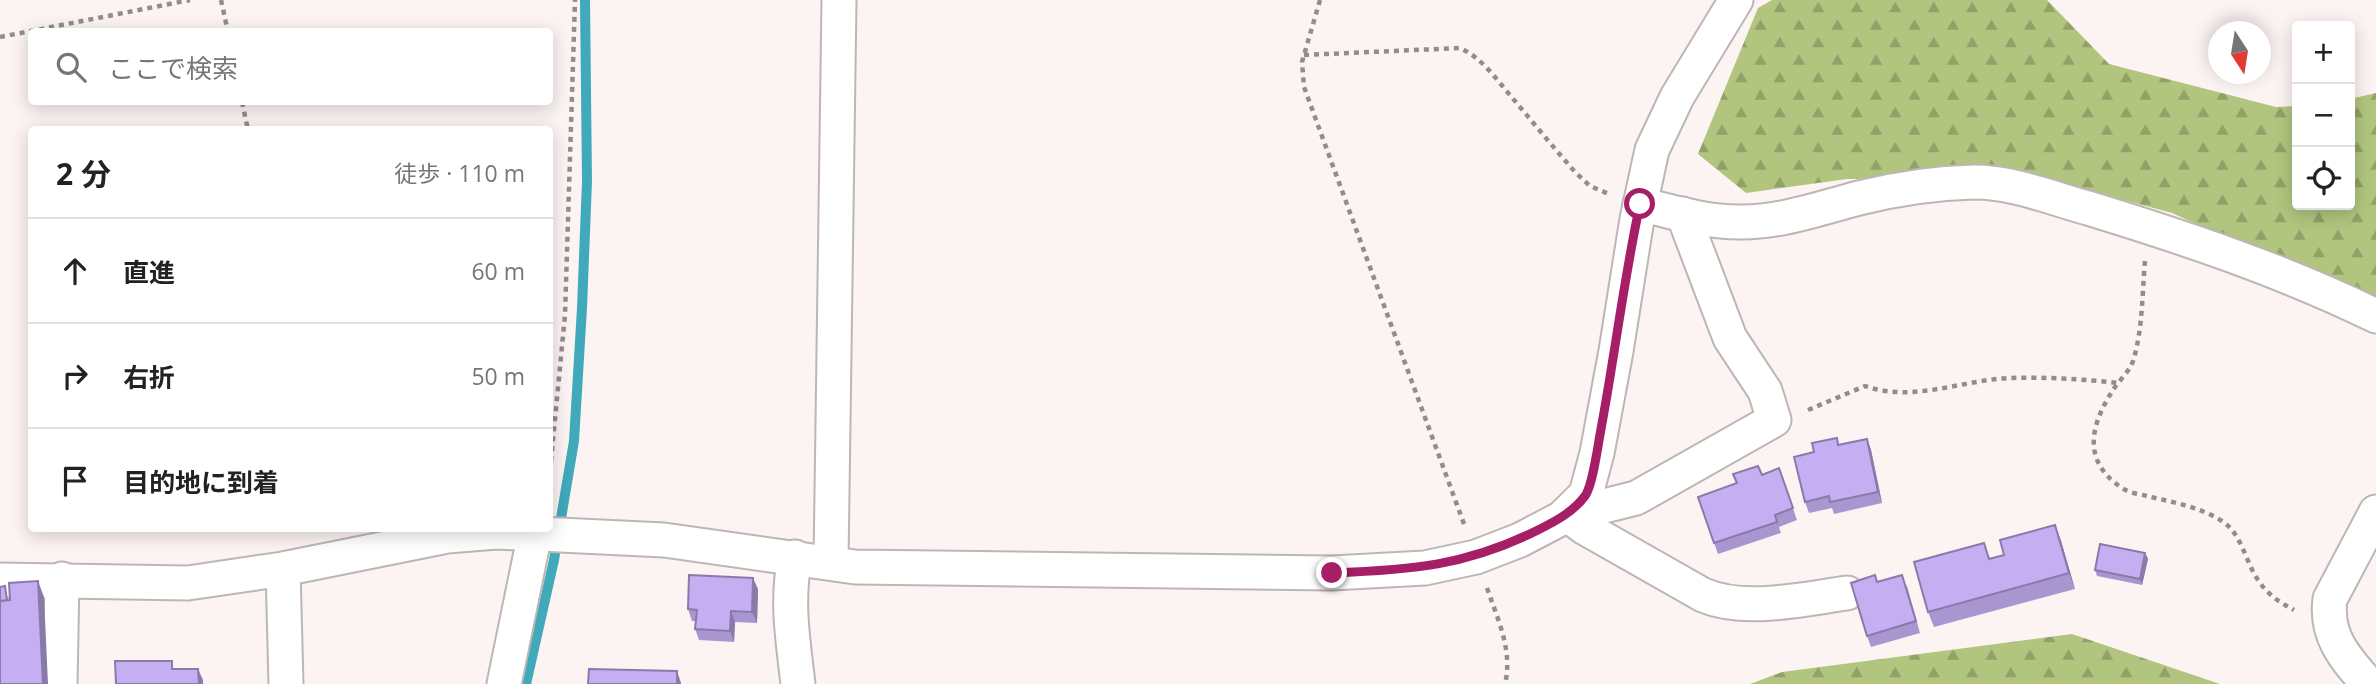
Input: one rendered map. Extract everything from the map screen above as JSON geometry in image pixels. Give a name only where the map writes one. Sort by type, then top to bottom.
[{"type":"street","points":[[831,564],[839,0]]},
{"type":"street","points":[[0,580],[188,583],[283,569],[447,536],[497,532],[664,540],[855,567],[1332,573],[1425,568],[1476,557],[1520,540],[1573,508],[1586,494],[1597,453],[1640,204],[1653,150],[1666,116],[1736,0]]},
{"type":"street","points":[[1640,204],[1683,214],[1739,222],[1768,220],[1863,197],[1915,188],[1976,182],[2010,186],[2149,227],[2322,290],[2376,316]]},
{"type":"street","points":[[1573,508],[1604,506],[1636,498],[1774,420],[1765,391],[1730,338],[1683,214]]},
{"type":"street","points":[[1573,508],[1584,527],[1720,602],[1741,604],[1847,593]]},
{"type":"street","points":[[2368,684],[2345,658],[2331,631],[2329,612],[2330,599],[2376,512]]},
{"type":"street","points":[[504,684],[548,534]]},
{"type":"street","points":[[794,557],[789,608],[798,684]]},
{"type":"street","points":[[283,569],[286,684]]},
{"type":"street","points":[[60,684],[62,579]]},
{"type":"path","points":[[46,28],[190,0]]},
{"type":"path","points":[[221,0],[227,28]]},
{"type":"path","points":[[553,440],[565,315],[575,0]]},
{"type":"path","points":[[1320,0],[1302,62],[1304,87],[1503,633],[1508,664],[1505,684]]},
{"type":"path","points":[[0,37],[28,32]]},
{"type":"path","points":[[1304,55],[1460,48],[1479,61],[1583,179],[1602,191],[1640,204]]},
{"type":"path","points":[[243,105],[247,126]]},
{"type":"path","points":[[2149,227],[2138,338],[2132,364],[2101,411],[2092,449],[2097,463],[2124,490],[2190,507],[2226,523],[2238,538],[2257,578],[2272,597],[2331,631]]},
{"type":"path","points":[[1774,420],[1788,418],[1865,386],[1885,393],[1927,392],[2010,378],[2085,379],[2118,383]]},
{"type":"green space","points":[[1772,0],[2047,0],[2109,64],[2276,107],[2292,106],[2292,210],[2355,210],[2355,98],[2376,93],[2376,305],[2172,213],[2039,177],[1847,179],[1746,193],[1698,154],[1758,8]]},
{"type":"green space","points":[[2072,634],[2220,684],[1750,684],[1782,672]]},
{"type":"building","points":[[1837,438],[1838,445],[1867,439],[1878,492],[1830,502],[1829,496],[1805,502],[1794,457],[1814,452],[1812,443]]},
{"type":"building","points":[[1758,466],[1762,475],[1779,468],[1793,508],[1775,515],[1777,522],[1714,543],[1698,497],[1737,483],[1733,474]]},
{"type":"building","points":[[2055,525],[2069,573],[1928,612],[1914,562],[1984,543],[1989,559],[2004,555],[2000,540]]},
{"type":"building","points":[[2100,544],[2145,553],[2140,579],[2095,570]]},
{"type":"building","points":[[689,575],[753,578],[752,612],[731,611],[730,631],[695,629],[697,610],[688,609]]},
{"type":"building","points":[[1875,575],[1877,582],[1902,575],[1916,621],[1867,636],[1851,583]]},
{"type":"building","points":[[38,581],[43,684],[0,684],[0,601],[10,600],[9,583]]},
{"type":"building","points":[[5,586],[7,600],[0,601],[0,587]]},
{"type":"building","points":[[115,661],[172,661],[172,669],[198,669],[199,684],[116,684]]},
{"type":"building","points":[[589,669],[677,671],[677,684],[588,684]]},
{"type":"waterway","points":[[526,684],[554,560],[574,441],[587,181],[585,0]]},
{"type":"route","points":[[1332,573],[1425,568],[1476,557],[1520,540],[1562,518],[1586,494],[1597,453],[1616,351],[1640,204]]}]
